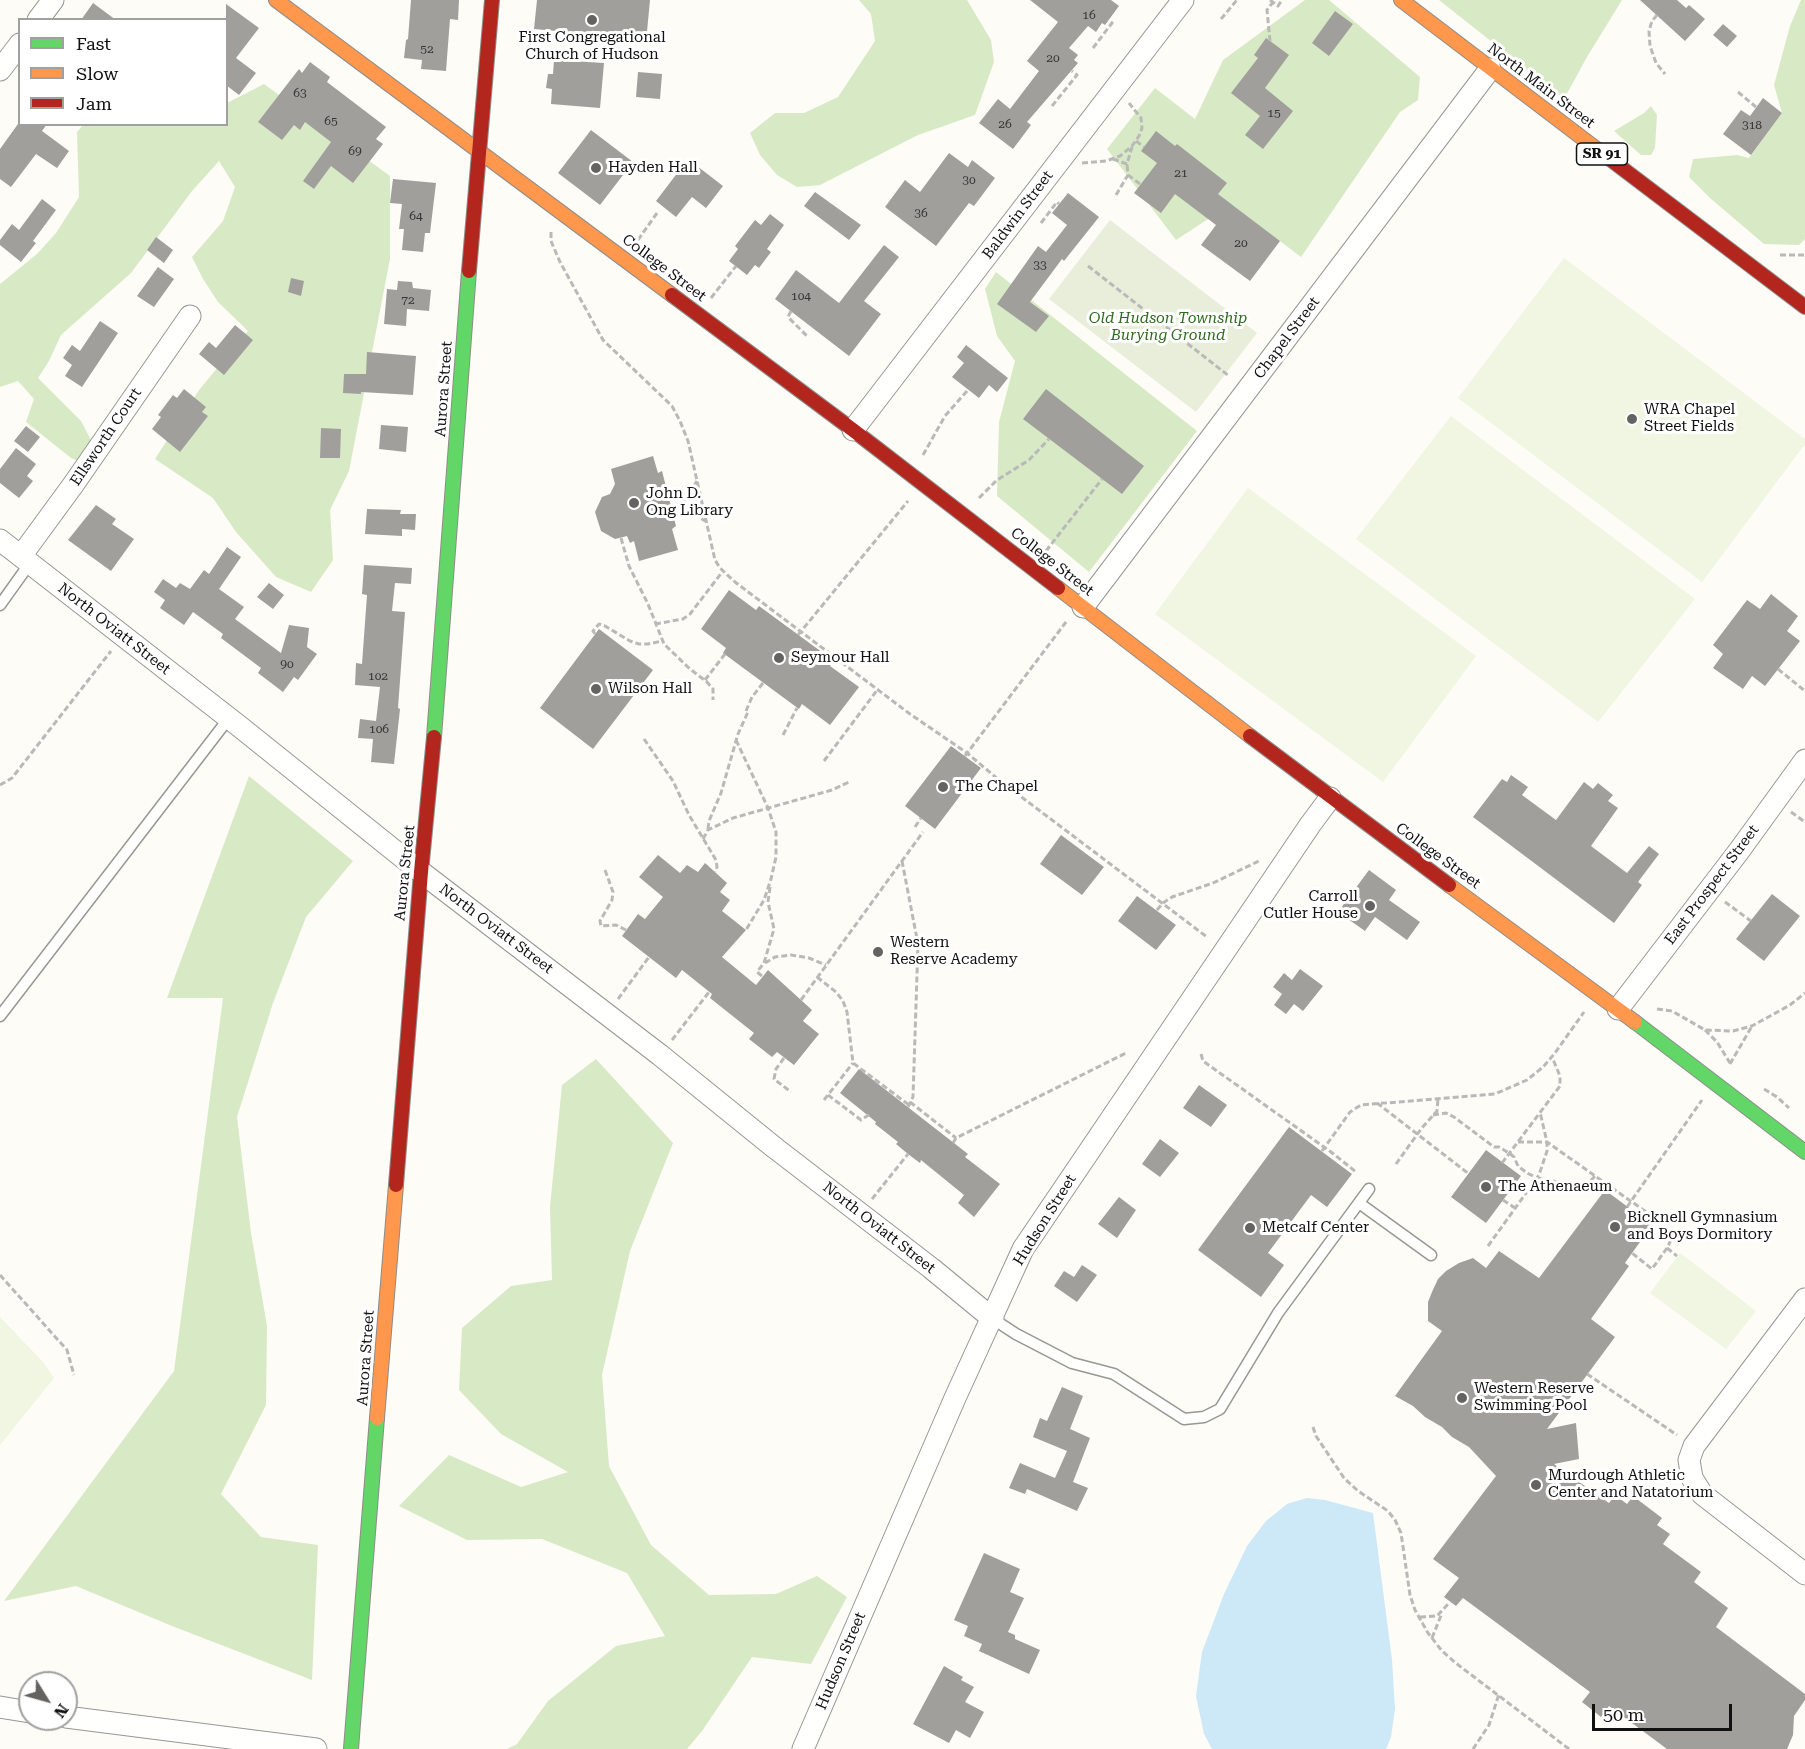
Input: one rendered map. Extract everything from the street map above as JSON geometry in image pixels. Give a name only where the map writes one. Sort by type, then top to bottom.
[{"type":"street","points":[[40,18],[53,0]]},
{"type":"street","name":"College Street","points":[[276,0],[853,430],[1330,798],[1597,993],[1624,1001],[1714,1083],[1805,1152]]},
{"type":"street","name":"Aurora Street","points":[[351,1749],[421,872],[430,793],[478,151],[492,0]]},
{"type":"street","name":"Baldwin Street","points":[[853,430],[1183,0]]},
{"type":"street","name":"North Main Street","points":[[1401,0],[1805,307]]},
{"type":"street","points":[[0,70],[18,47]]},
{"type":"street","name":"Chapel Street","points":[[1081,605],[1490,69]]},
{"type":"street","name":"Ellsworth Court","points":[[26,559],[73,485],[190,316]]},
{"type":"street","name":"North Oviatt Street","points":[[0,540],[229,718],[421,872],[660,1055],[993,1319]]},
{"type":"street","name":"East Prospect Street","points":[[1624,1001],[1805,760]]},
{"type":"street","name":"Hudson Street","points":[[803,1749],[955,1398],[1023,1249],[1330,798]]},
{"type":"street","points":[[1805,1299],[1694,1446],[1689,1460],[1692,1478],[1702,1494],[1805,1574]]},
{"type":"street","points":[[0,1707],[18,1710]]},
{"type":"street","points":[[78,1719],[316,1749]]},
{"type":"lane","points":[[0,605],[26,559]]},
{"type":"lane","points":[[0,1016],[229,718]]},
{"type":"lane","points":[[993,1319],[1016,1334],[1072,1363],[1114,1374],[1184,1419],[1204,1417],[1220,1409],[1278,1313],[1369,1190]]},
{"type":"lane","points":[[1359,1203],[1431,1255]]},
{"type":"path","points":[[1221,19],[1237,0]]},
{"type":"path","points":[[1270,41],[1267,10],[1272,1],[1278,6],[1282,0]]},
{"type":"path","points":[[1657,15],[1649,31],[1650,46],[1656,63],[1665,74]]},
{"type":"path","points":[[1093,48],[1112,23],[1108,20]]},
{"type":"path","points":[[1052,106],[1077,75],[1072,71]]},
{"type":"path","points":[[1074,163],[1120,156],[1136,141],[1142,128],[1141,118],[1135,108],[1112,92]]},
{"type":"path","points":[[1738,92],[1756,106]]},
{"type":"path","points":[[1136,141],[1144,147]]},
{"type":"path","points":[[1116,195],[1128,175],[1127,164],[1132,146]]},
{"type":"path","points":[[1111,159],[1127,164]]},
{"type":"path","points":[[1128,175],[1140,184]]},
{"type":"path","points":[[1041,223],[1057,202],[1059,204]]},
{"type":"path","points":[[559,211],[550,236],[560,262],[603,340],[672,406],[688,441],[715,560],[723,571],[1208,937]]},
{"type":"path","points":[[638,240],[657,213]]},
{"type":"path","points":[[699,315],[735,266]]},
{"type":"path","points":[[1088,266],[1229,376]]},
{"type":"path","points":[[791,311],[788,317],[807,336]]},
{"type":"path","points":[[908,472],[923,455],[945,416],[968,390]]},
{"type":"path","points":[[965,516],[997,480],[1029,460],[1049,439]]},
{"type":"path","points":[[1033,568],[1102,479]]},
{"type":"path","points":[[672,510],[681,507],[698,480]]},
{"type":"path","points":[[798,635],[923,483]]},
{"type":"path","points":[[681,507],[707,522]]},
{"type":"path","points":[[621,538],[629,566],[648,604],[662,640],[672,654],[713,689],[713,700]]},
{"type":"path","points":[[655,624],[683,619],[690,614],[723,571]]},
{"type":"path","points":[[966,754],[1081,605]]},
{"type":"path","points":[[595,634],[593,631],[599,624],[639,644],[648,645],[662,640]]},
{"type":"path","points":[[0,785],[12,778],[123,635]]},
{"type":"path","points":[[705,680],[725,654]]},
{"type":"path","points":[[1778,669],[1805,691]]},
{"type":"path","points":[[703,839],[721,793],[736,740],[752,697],[763,682]]},
{"type":"path","points":[[824,761],[878,689]]},
{"type":"path","points":[[783,735],[797,708]]},
{"type":"path","points":[[644,740],[673,782],[716,860],[715,872]]},
{"type":"path","points":[[736,740],[768,808],[776,832],[776,857],[768,902],[774,929],[764,963],[757,972],[762,976]]},
{"type":"path","points":[[708,830],[733,818],[832,790],[851,781]]},
{"type":"path","points":[[915,827],[921,818]]},
{"type":"path","points":[[801,1000],[923,832]]},
{"type":"path","points":[[902,861],[918,944],[913,1097],[909,1105]]},
{"type":"path","points":[[1157,910],[1172,897],[1213,883],[1259,861]]},
{"type":"path","points":[[605,870],[613,892],[612,900],[600,921],[601,926],[616,926],[626,930]]},
{"type":"path","points":[[746,930],[764,900],[771,879]]},
{"type":"path","points":[[1709,890],[1750,921]]},
{"type":"path","points":[[764,963],[775,957],[791,955],[809,958],[826,965]]},
{"type":"path","points":[[607,1014],[649,957]]},
{"type":"path","points":[[817,977],[836,992],[843,1001],[847,1012],[853,1063],[824,1100]]},
{"type":"path","points":[[660,1055],[709,992]]},
{"type":"path","points":[[1323,1150],[1350,1112],[1361,1105],[1495,1094],[1527,1080],[1552,1057],[1597,993]]},
{"type":"path","points":[[1705,1030],[1733,1031],[1752,1026],[1790,1005],[1805,993]]},
{"type":"path","points":[[1624,1001],[1672,1011],[1705,1030],[1718,1042],[1732,1065]]},
{"type":"path","points":[[1627,1207],[1714,1083],[1732,1065],[1733,1056],[1752,1026]]},
{"type":"path","points":[[953,1143],[956,1138],[1126,1053]]},
{"type":"path","points":[[1202,1054],[1203,1061],[1356,1172]]},
{"type":"path","points":[[1502,1162],[1560,1086],[1560,1076],[1552,1057]]},
{"type":"path","points":[[784,1058],[776,1070],[774,1079],[791,1092]]},
{"type":"path","points":[[853,1063],[956,1138]]},
{"type":"path","points":[[1756,1084],[1777,1097],[1790,1109]]},
{"type":"path","points":[[828,1095],[861,1120],[870,1114]]},
{"type":"path","points":[[1396,1164],[1433,1115],[1439,1105],[1438,1099]]},
{"type":"path","points":[[1377,1103],[1469,1174]]},
{"type":"path","points":[[1488,1246],[1537,1178],[1543,1165],[1547,1142],[1540,1112]]},
{"type":"path","points":[[1433,1115],[1446,1113],[1454,1117],[1494,1147],[1499,1147],[1509,1153],[1518,1166],[1537,1178],[1551,1180],[1572,1192],[1580,1191],[1596,1175]]},
{"type":"path","points":[[1518,1142],[1547,1142],[1596,1175],[1666,1229],[1671,1240],[1652,1269],[1632,1253]]},
{"type":"path","points":[[861,1213],[908,1154]]},
{"type":"path","points":[[1503,1200],[1515,1208]]},
{"type":"path","points":[[1667,1248],[1677,1256]]},
{"type":"path","points":[[0,1275],[67,1350],[74,1375]]},
{"type":"path","points":[[1587,1374],[1694,1446]]},
{"type":"path","points":[[1313,1427],[1316,1437],[1344,1479],[1388,1510],[1395,1521],[1401,1533],[1410,1595],[1419,1617],[1432,1638],[1456,1664],[1499,1694],[1569,1749]]},
{"type":"path","points":[[1432,1638],[1442,1613],[1450,1602]]},
{"type":"path","points":[[1419,1617],[1432,1617],[1442,1613]]},
{"type":"path","points":[[1473,1749],[1489,1725],[1499,1694]]},
{"type":"green space","points":[[859,0],[967,0],[991,40],[994,62],[975,115],[918,135],[820,185],[797,187],[777,175],[760,155],[750,133],[775,113],[804,113],[838,97],[875,41],[871,14]]},
{"type":"green space","points":[[1305,0],[1329,0],[1420,77],[1418,100],[1400,112],[1301,257],[1231,204],[1176,240],[1107,149],[1155,88],[1195,119],[1223,60]]},
{"type":"green space","points":[[1439,0],[1622,0],[1564,99]]},
{"type":"green space","points":[[1801,0],[1805,0],[1805,239],[1799,245],[1764,244],[1689,177],[1693,159],[1737,155],[1749,158],[1782,113],[1774,85],[1790,26]]},
{"type":"green space","points":[[264,84],[390,176],[390,259],[349,471],[330,510],[333,560],[311,592],[276,577],[236,532],[213,498],[155,459],[199,390],[248,331],[218,302],[192,257],[223,221],[235,187],[219,161],[192,191],[131,273],[61,335],[38,378],[81,421],[93,444],[80,462],[71,458],[26,422],[34,399],[18,381],[0,387],[0,284],[37,254],[56,233],[79,197],[77,132],[82,126],[228,126],[228,102]]},
{"type":"green space","points":[[1651,106],[1657,115],[1655,148],[1651,155],[1641,155],[1614,131],[1644,113]]},
{"type":"green space","name":"Old Hudson Township Burying Ground","points":[[1110,220],[1257,333],[1196,412],[1049,299]]},
{"type":"green space","name":"WRA Chapel Street Fields","points":[[1564,258],[1805,439],[1805,444],[1702,582],[1458,398]]},
{"type":"green space","points":[[996,272],[1197,431],[1089,572],[997,496],[999,422],[1015,361],[997,336],[985,289]]},
{"type":"green space","points":[[1451,416],[1695,599],[1598,722],[1356,539]]},
{"type":"green space","points":[[1248,488],[1476,656],[1383,782],[1155,614]]},
{"type":"green space","points":[[249,776],[353,861],[306,917],[273,1003],[237,1117],[251,1233],[267,1326],[266,1405],[221,1494],[261,1537],[318,1545],[312,1680],[76,1586],[4,1601],[174,1371],[223,998],[167,998]]},
{"type":"green space","points":[[596,1059],[673,1143],[630,1251],[602,1375],[609,1466],[651,1545],[709,1595],[776,1594],[817,1576],[847,1597],[811,1664],[752,1657],[702,1731],[687,1749],[507,1749],[517,1744],[548,1701],[616,1646],[665,1636],[627,1573],[542,1539],[467,1540],[399,1506],[449,1455],[521,1487],[568,1472],[501,1434],[459,1390],[462,1328],[511,1286],[552,1280],[550,1207],[562,1085]]},
{"type":"green space","points":[[1680,1253],[1756,1311],[1726,1349],[1650,1293]]},
{"type":"green space","points":[[0,1317],[43,1362],[54,1378],[0,1445]]},
{"type":"water","points":[[1307,1498],[1325,1500],[1373,1513],[1392,1660],[1395,1709],[1391,1737],[1386,1749],[1212,1749],[1204,1734],[1196,1696],[1202,1652],[1224,1594],[1247,1546],[1266,1521],[1287,1504]]},
{"type":"building","points":[[411,0],[459,0],[458,20],[450,19],[446,71],[421,69],[422,60],[404,58]]},
{"type":"building","name":"First Congregational Church of Hudson","points":[[537,0],[650,0],[646,42],[534,29]]},
{"type":"building","points":[[1030,0],[1111,0],[1119,6],[1105,25],[1102,23],[1096,32],[1088,26],[1069,48],[1078,55],[1074,60],[1078,63],[1027,122],[1031,125],[1013,149],[979,123],[998,99],[1010,109],[1039,71],[1027,61],[1058,22]]},
{"type":"building","points":[[1640,0],[1677,0],[1686,8],[1689,5],[1705,19],[1685,41]]},
{"type":"building","points":[[93,3],[113,18],[82,18]]},
{"type":"building","points":[[226,4],[259,28],[236,58],[256,73],[239,95],[228,87],[228,18],[226,18]]},
{"type":"building","points":[[1335,11],[1353,24],[1329,56],[1312,43]]},
{"type":"building","points":[[1723,24],[1737,36],[1727,47],[1713,35]]},
{"type":"building","points":[[1266,38],[1289,55],[1265,88],[1293,111],[1263,149],[1245,135],[1260,116],[1231,93],[1258,58],[1254,55]]},
{"type":"building","points":[[554,60],[604,63],[600,108],[551,104],[552,89],[546,88],[548,74],[553,74]]},
{"type":"building","points":[[310,62],[330,77],[327,82],[386,127],[376,139],[383,144],[353,183],[331,166],[314,189],[303,181],[331,142],[305,122],[300,130],[294,125],[282,140],[258,122],[299,69],[302,73]]},
{"type":"building","points":[[638,72],[662,74],[660,99],[636,97]]},
{"type":"building","points":[[1763,98],[1782,113],[1751,155],[1723,134],[1741,110],[1750,116]]},
{"type":"building","points":[[18,124],[18,126],[46,126],[42,131],[69,151],[57,168],[36,154],[11,187],[0,179],[0,149]]},
{"type":"building","name":"Hayden Hall","points":[[591,130],[633,162],[600,205],[558,173]]},
{"type":"building","points":[[1156,131],[1175,146],[1177,144],[1227,183],[1218,194],[1280,241],[1250,281],[1201,245],[1216,225],[1175,194],[1161,213],[1134,193],[1157,163],[1141,151]]},
{"type":"building","points":[[949,153],[968,167],[972,160],[995,178],[974,206],[969,203],[936,246],[885,207],[905,180],[920,192]]},
{"type":"building","points":[[688,159],[723,186],[706,208],[692,197],[676,217],[656,201]]},
{"type":"building","points":[[393,179],[436,183],[430,233],[425,233],[423,252],[402,250],[404,229],[399,229],[402,204],[390,203]]},
{"type":"building","points":[[815,192],[861,225],[849,240],[804,206]]},
{"type":"building","points":[[1068,193],[1099,217],[1064,261],[1062,259],[1030,302],[1049,316],[1036,332],[997,304],[1038,246],[1046,252],[1067,225],[1052,213]]},
{"type":"building","points":[[42,199],[56,210],[33,241],[36,243],[21,262],[0,245],[0,240],[12,224],[19,230]]},
{"type":"building","points":[[770,214],[784,225],[767,249],[771,252],[759,268],[755,265],[747,275],[729,261],[738,249],[735,246],[755,220],[761,225]]},
{"type":"building","points":[[156,237],[173,250],[164,263],[147,250]]},
{"type":"building","points":[[884,245],[899,257],[864,301],[881,314],[849,356],[775,299],[796,270],[839,303]]},
{"type":"building","points":[[158,267],[174,279],[154,307],[137,296]]},
{"type":"building","points":[[291,278],[304,281],[301,296],[288,292]]},
{"type":"building","points":[[398,281],[412,282],[413,288],[431,290],[429,311],[407,309],[406,326],[384,324],[387,289],[397,290]]},
{"type":"building","points":[[100,321],[118,333],[82,387],[65,376],[72,365],[63,358],[72,345],[80,351]]},
{"type":"building","points":[[235,325],[253,340],[224,375],[199,354],[209,342],[216,348]]},
{"type":"building","points":[[966,345],[1008,378],[997,392],[989,385],[979,398],[952,377],[964,363],[957,357]]},
{"type":"building","points":[[367,352],[416,356],[413,395],[343,393],[344,374],[366,374]]},
{"type":"building","points":[[184,389],[206,407],[202,412],[208,416],[180,452],[152,429],[161,417],[158,415],[173,395],[177,398]]},
{"type":"building","points":[[1046,389],[1144,466],[1122,494],[1023,419]]},
{"type":"building","points":[[381,425],[408,427],[406,452],[379,449]]},
{"type":"building","points":[[26,426],[40,437],[28,452],[14,441]]},
{"type":"building","points":[[321,428],[341,429],[340,458],[320,458]]},
{"type":"building","points":[[16,448],[36,464],[27,476],[33,481],[19,498],[0,483],[0,469]]},
{"type":"building","name":"John D. Ong Library","points":[[653,456],[658,473],[662,471],[676,526],[672,529],[678,550],[639,561],[634,541],[630,543],[627,536],[615,539],[601,531],[595,512],[602,497],[610,494],[615,484],[611,469]]},
{"type":"building","points":[[96,505],[116,519],[112,524],[134,539],[111,571],[68,540]]},
{"type":"building","points":[[367,509],[401,510],[400,514],[416,514],[415,530],[402,529],[402,536],[365,534]]},
{"type":"building","points":[[227,547],[241,557],[219,589],[244,607],[235,619],[281,653],[289,625],[309,628],[307,647],[317,654],[298,680],[294,677],[283,692],[258,673],[261,668],[221,638],[223,634],[193,612],[184,625],[160,608],[165,600],[154,592],[163,579],[176,588],[180,583],[190,589],[204,570],[209,574]]},
{"type":"building","points":[[364,565],[412,568],[411,584],[395,583],[392,611],[405,612],[398,708],[400,709],[394,764],[371,762],[373,739],[358,738],[360,719],[376,721],[380,687],[355,685],[356,663],[362,664],[367,595],[362,594]]},
{"type":"building","points":[[269,583],[284,595],[273,609],[257,597]]},
{"type":"building","name":"Seymour Hall","points":[[729,590],[756,610],[759,606],[834,661],[830,666],[859,687],[830,725],[802,704],[799,709],[723,653],[726,648],[701,629]]},
{"type":"building","points":[[1771,594],[1798,616],[1787,631],[1800,641],[1765,686],[1752,676],[1743,689],[1713,668],[1723,654],[1713,645],[1747,600],[1760,609]]},
{"type":"building","name":"Wilson Hall","points":[[599,629],[653,670],[593,749],[540,708]]},
{"type":"building","name":"The Chapel","points":[[951,746],[981,768],[935,829],[905,806]]},
{"type":"building","points":[[1511,775],[1528,787],[1522,795],[1556,820],[1584,782],[1593,789],[1598,783],[1613,795],[1608,801],[1618,808],[1591,846],[1627,873],[1649,846],[1659,854],[1638,882],[1642,885],[1614,923],[1473,817],[1502,779],[1507,782]]},
{"type":"building","points":[[1061,835],[1104,867],[1082,895],[1040,864]]},
{"type":"building","points":[[658,855],[680,873],[687,865],[698,872],[705,863],[727,883],[720,892],[730,900],[722,911],[746,930],[722,957],[756,985],[768,970],[812,1010],[803,1021],[819,1034],[794,1065],[777,1052],[772,1057],[749,1039],[754,1033],[710,998],[712,994],[682,970],[676,978],[622,936],[638,914],[645,919],[663,897],[639,877]]},
{"type":"building","name":"Carroll Cutler House","points":[[1369,870],[1396,890],[1389,900],[1420,922],[1407,940],[1375,917],[1365,931],[1338,912]]},
{"type":"building","points":[[1772,894],[1800,916],[1764,961],[1736,939]]},
{"type":"building","points":[[1137,896],[1176,925],[1156,950],[1118,921]]},
{"type":"building","points":[[1300,969],[1323,986],[1303,1011],[1294,1004],[1286,1014],[1274,1005],[1282,994],[1273,987],[1284,973],[1292,980]]},
{"type":"building","points":[[859,1069],[968,1154],[965,1157],[1000,1184],[974,1217],[958,1203],[964,1195],[921,1160],[920,1163],[908,1154],[896,1144],[898,1142],[875,1124],[876,1122],[840,1093]]},
{"type":"building","points":[[1199,1085],[1227,1105],[1211,1127],[1183,1108]]},
{"type":"building","name":"Metcalf Center","points":[[1289,1127],[1352,1174],[1327,1207],[1311,1195],[1268,1253],[1284,1265],[1261,1297],[1198,1250]]},
{"type":"building","points":[[1160,1139],[1179,1153],[1160,1177],[1142,1164]]},
{"type":"building","name":"The Athenaeum","points":[[1486,1150],[1521,1176],[1486,1223],[1451,1197]]},
{"type":"building","name":"Murdough Athletic Center and Natatorium","points":[[1605,1190],[1652,1225],[1625,1263],[1629,1266],[1591,1319],[1615,1337],[1547,1429],[1576,1423],[1579,1459],[1554,1464],[1609,1503],[1615,1495],[1627,1504],[1633,1496],[1662,1518],[1657,1525],[1670,1534],[1663,1544],[1701,1572],[1694,1582],[1728,1608],[1716,1627],[1805,1694],[1805,1700],[1794,1716],[1793,1735],[1787,1749],[1667,1749],[1609,1706],[1601,1717],[1582,1702],[1590,1692],[1463,1598],[1456,1606],[1444,1597],[1459,1578],[1433,1559],[1496,1476],[1469,1447],[1452,1437],[1413,1406],[1395,1396],[1442,1331],[1428,1321],[1428,1302],[1438,1279],[1446,1271],[1473,1258],[1486,1268],[1499,1251],[1539,1278]]},
{"type":"building","points":[[1119,1197],[1136,1210],[1117,1238],[1098,1224]]},
{"type":"building","points":[[1082,1265],[1097,1275],[1077,1302],[1054,1286],[1064,1271],[1074,1277]]},
{"type":"building","points":[[1062,1387],[1083,1396],[1070,1429],[1090,1438],[1073,1482],[1088,1488],[1077,1511],[1027,1489],[1025,1494],[1009,1488],[1020,1463],[1055,1478],[1067,1451],[1033,1437],[1040,1418],[1047,1421]]},
{"type":"building","points":[[984,1553],[1020,1569],[1010,1592],[1024,1598],[1008,1632],[1015,1635],[1015,1639],[1040,1650],[1029,1674],[979,1651],[982,1644],[964,1636],[968,1626],[954,1620]]},
{"type":"building","points":[[944,1666],[963,1677],[961,1680],[974,1687],[965,1702],[984,1712],[970,1738],[956,1730],[949,1743],[913,1724]]},
{"type":"traffic: fast","points":[[434,737],[469,271]]},
{"type":"traffic: fast","points":[[1635,1022],[1805,1152]]},
{"type":"traffic: fast","points":[[351,1749],[377,1418]]},
{"type":"traffic: slow","points":[[276,0],[672,295]]},
{"type":"traffic: slow","points":[[1401,0],[1598,150]]},
{"type":"traffic: slow","points":[[1058,588],[1250,736]]},
{"type":"traffic: slow","points":[[1449,885],[1635,1022]]},
{"type":"traffic: slow","points":[[377,1418],[396,1185]]},
{"type":"traffic: jam","points":[[469,271],[492,0]]},
{"type":"traffic: jam","points":[[1598,150],[1805,307]]},
{"type":"traffic: jam","points":[[672,295],[853,430],[1058,588]]},
{"type":"traffic: jam","points":[[1250,736],[1449,885]]},
{"type":"traffic: jam","points":[[396,1185],[434,737]]},
{"type":"place","name":"First Congregational Church of Hudson","points":[[592,20]]},
{"type":"place","name":"Hayden Hall","points":[[596,168]]},
{"type":"place","name":"WRA Chapel Street Fields","points":[[1632,419]]},
{"type":"place","name":"John D. Ong Library","points":[[634,503]]},
{"type":"place","name":"Seymour Hall","points":[[779,658]]},
{"type":"place","name":"Wilson Hall","points":[[596,689]]},
{"type":"place","name":"The Chapel","points":[[943,787]]},
{"type":"place","name":"Carroll Cutler House","points":[[1370,906]]},
{"type":"place","name":"Western Reserve Academy","points":[[878,952]]},
{"type":"place","name":"The Athenaeum","points":[[1486,1187]]},
{"type":"place","name":"Bicknell Gymnasium and Boys Dormitory","points":[[1615,1227]]},
{"type":"place","name":"Metcalf Center","points":[[1250,1228]]},
{"type":"place","name":"Western Reserve Swimming Pool","points":[[1462,1398]]},
{"type":"place","name":"Murdough Athletic Center and Natatorium","points":[[1536,1485]]}]
